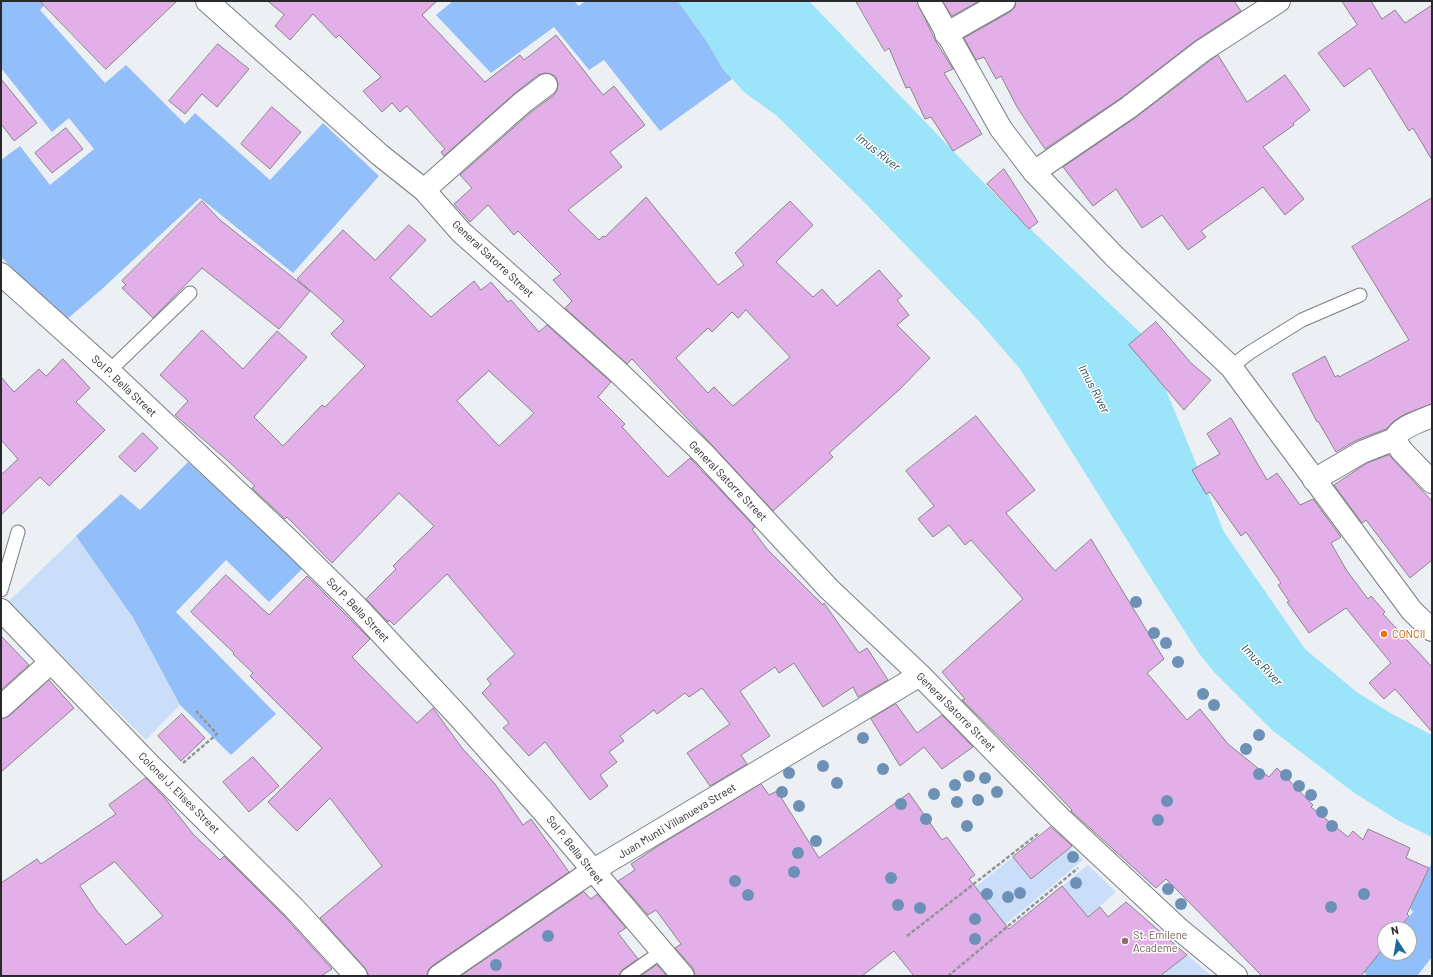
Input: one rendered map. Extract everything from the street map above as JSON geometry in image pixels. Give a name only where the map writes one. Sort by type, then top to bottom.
[{"type":"street","name":"General Satorre Street","points":[[207,1],[380,155],[424,190],[461,232],[616,370],[703,453],[829,589],[920,675],[1059,817],[1179,929],[1236,976]]},
{"type":"street","points":[[929,1],[946,34],[1001,129],[1034,172],[1114,256],[1230,367],[1412,611],[1432,630]]},
{"type":"street","points":[[946,34],[1004,1]]},
{"type":"street","points":[[1034,172],[1128,108],[1202,51],[1279,1]]},
{"type":"street","points":[[424,190],[522,103],[546,85]]},
{"type":"street","name":"Sol P. Bella Street","points":[[1,274],[109,371],[293,544],[355,605],[542,810],[682,976]]},
{"type":"street","points":[[1314,480],[1367,450],[1395,439],[1397,434],[1432,416]]},
{"type":"street","points":[[1395,439],[1401,450],[1432,482]]},
{"type":"street","name":"Colonel J. Elises Street","points":[[1,610],[165,779],[294,908],[356,976]]},
{"type":"street","points":[[1,708],[51,662]]},
{"type":"street","name":"Juan Munti Villanueva Street","points":[[439,976],[592,871],[920,675]]},
{"type":"lane","points":[[109,371],[190,293]]},
{"type":"lane","points":[[1230,367],[1249,353],[1302,320],[1360,295]]},
{"type":"lane","points":[[1,590],[18,532]]},
{"type":"lane","points":[[627,976],[661,952]]},
{"type":"path","points":[[165,779],[216,734],[196,711]]},
{"type":"path","points":[[907,936],[1059,817]]},
{"type":"path","points":[[948,976],[1097,853]]},
{"type":"shaded area","points":[[1,1],[48,1],[40,10],[105,83],[126,65],[185,124],[195,113],[270,180],[323,123],[379,176],[293,273],[200,198],[102,289],[65,321],[1,257],[1,160],[20,146],[50,185],[94,149],[69,118],[52,132],[1,68]]},
{"type":"shaded area","points":[[453,1],[574,1],[579,6],[585,1],[678,1],[708,43],[723,69],[732,79],[660,131],[604,60],[589,70],[554,27],[491,73],[436,15]]},
{"type":"shaded area","points":[[188,462],[303,568],[269,602],[226,560],[176,612],[276,714],[231,755],[180,705],[133,618],[76,536],[121,494],[140,510]]},
{"type":"shaded area","points":[[76,536],[133,619],[180,705],[146,740],[8,602]]},
{"type":"shaded area","points":[[1070,848],[1083,860],[970,954],[975,887],[1013,857],[1031,878]]},
{"type":"shaded area","points":[[1432,862],[1432,957],[1417,976],[1368,976],[1357,966],[1377,943],[1377,961],[1417,961],[1417,921],[1406,921],[1413,912],[1410,908]]},
{"type":"shaded area","points":[[1088,865],[1116,892],[1088,917],[1062,886]]},
{"type":"shaded area","points":[[1187,955],[1212,976],[1160,976]]},
{"type":"water","name":"Imus River","points":[[678,1],[809,1],[1010,210],[1144,336],[1224,532],[1305,649],[1358,693],[1392,714],[1432,735],[1432,837],[1399,821],[1353,792],[1272,730],[1213,671],[1198,652],[1157,588],[1020,369],[977,319],[866,204],[776,115],[745,93],[723,69],[708,43]]},
{"type":"building","points":[[40,1],[177,1],[106,69]]},
{"type":"building","points":[[268,1],[437,1],[422,15],[485,82],[520,55],[524,60],[556,35],[603,95],[614,86],[645,125],[610,152],[622,167],[568,210],[599,240],[603,236],[605,237],[646,197],[718,285],[744,265],[735,253],[790,201],[813,225],[776,262],[813,297],[822,289],[837,306],[879,270],[902,296],[897,300],[909,315],[897,325],[930,358],[900,389],[829,453],[833,457],[773,511],[632,359],[627,364],[565,308],[572,301],[553,280],[561,274],[518,231],[514,235],[488,205],[470,222],[454,204],[472,188],[460,175],[530,113],[554,95],[558,84],[556,77],[545,73],[538,75],[514,94],[444,156],[441,152],[445,149],[407,106],[400,112],[392,103],[382,112],[363,91],[381,77],[339,35],[336,38],[313,14],[290,40],[275,26],[284,15]],"holes":[[[746,310],[790,357],[733,406],[714,387],[708,393],[676,358],[708,328],[712,332],[732,312],[738,318]]]},
{"type":"building","points":[[856,1],[917,1],[935,40],[953,69],[944,73],[982,134],[953,151],[931,117],[925,119],[910,87],[906,88],[889,48],[885,51]]},
{"type":"building","points":[[943,1],[979,1],[952,16]]},
{"type":"building","points":[[1016,1],[1234,1],[1241,11],[1195,41],[1121,98],[1045,149],[1017,107],[1001,76],[996,79],[984,57],[976,60],[964,38],[1010,12],[1015,7]]},
{"type":"building","points":[[1342,1],[1371,1],[1382,19],[1395,10],[1405,23],[1432,5],[1432,160],[1413,128],[1409,131],[1370,68],[1344,87],[1318,53],[1357,25]]},
{"type":"building","points":[[218,44],[249,69],[217,107],[202,94],[185,114],[169,101]]},
{"type":"building","points":[[1218,55],[1247,102],[1285,75],[1310,110],[1293,123],[1294,125],[1263,147],[1304,199],[1285,215],[1263,187],[1201,231],[1206,237],[1188,250],[1162,215],[1142,228],[1116,189],[1093,206],[1063,167],[1135,118]]},
{"type":"building","points":[[1,79],[37,123],[14,141],[1,124]]},
{"type":"building","points":[[272,107],[301,132],[270,169],[241,144]]},
{"type":"building","points":[[66,128],[83,149],[52,173],[35,153]]},
{"type":"building","points":[[1004,169],[1038,222],[1029,229],[987,184]]},
{"type":"building","points":[[1432,198],[1432,404],[1405,414],[1394,421],[1386,429],[1357,440],[1336,452],[1318,421],[1317,422],[1292,374],[1325,356],[1335,377],[1338,375],[1339,377],[1409,340],[1352,247]]},
{"type":"building","points":[[202,201],[220,220],[310,291],[279,329],[202,268],[153,318],[122,288],[126,285],[122,281]]},
{"type":"building","points":[[409,225],[426,240],[390,278],[431,317],[474,281],[481,290],[491,282],[508,302],[511,300],[539,332],[547,325],[611,382],[598,397],[625,424],[622,427],[668,477],[690,458],[755,527],[752,529],[767,549],[823,605],[824,603],[859,653],[867,648],[888,680],[858,697],[853,687],[823,707],[794,663],[779,673],[775,667],[740,691],[770,736],[741,755],[747,764],[710,786],[687,753],[730,724],[702,688],[689,697],[685,693],[657,714],[654,710],[620,736],[624,741],[609,752],[617,762],[600,775],[608,786],[590,800],[545,742],[529,756],[503,728],[509,723],[482,693],[491,684],[487,679],[515,654],[447,574],[394,625],[389,620],[388,622],[366,599],[396,569],[393,566],[434,526],[399,493],[332,563],[287,517],[285,519],[252,488],[255,486],[175,415],[188,401],[160,375],[202,330],[243,369],[277,331],[307,357],[254,417],[283,446],[322,405],[325,407],[365,366],[331,334],[344,321],[297,279],[343,230],[375,260]],"holes":[[[489,371],[534,413],[499,446],[457,401]]]},
{"type":"building","points":[[1156,322],[1191,363],[1211,380],[1184,410],[1129,345]]},
{"type":"building","points":[[63,359],[90,388],[76,402],[105,430],[49,486],[40,477],[1,515],[1,475],[18,459],[1,440],[1,377],[14,392],[39,369],[46,376]]},
{"type":"building","points":[[976,416],[1035,490],[1006,513],[1055,571],[1091,539],[1164,659],[1147,673],[1187,720],[1200,709],[1228,744],[1269,777],[1277,768],[1313,805],[1311,807],[1348,837],[1353,831],[1363,840],[1368,829],[1410,848],[1406,858],[1429,868],[1407,914],[1409,916],[1405,921],[1377,921],[1377,956],[1361,976],[1262,976],[1166,879],[1156,888],[1071,811],[1072,810],[1041,778],[962,700],[965,699],[942,672],[1023,599],[971,540],[965,545],[949,525],[933,537],[918,519],[934,506],[906,471]]},
{"type":"building","points":[[1231,418],[1267,480],[1277,473],[1300,505],[1313,499],[1341,537],[1331,543],[1347,571],[1368,599],[1371,596],[1385,612],[1383,614],[1432,667],[1432,732],[1395,689],[1384,699],[1369,683],[1391,663],[1346,608],[1309,633],[1287,602],[1289,601],[1278,585],[1281,583],[1246,532],[1241,536],[1210,492],[1206,494],[1192,470],[1220,454],[1207,434]]},
{"type":"building","points":[[143,433],[158,448],[135,472],[119,457]]},
{"type":"building","points":[[1389,455],[1432,501],[1432,560],[1410,578],[1366,520],[1362,523],[1334,485],[1367,463]]},
{"type":"building","points":[[226,575],[269,615],[307,576],[370,639],[352,657],[417,723],[433,708],[462,748],[495,784],[523,825],[531,819],[569,872],[432,966],[428,970],[427,976],[369,976],[365,968],[320,918],[382,866],[330,798],[297,831],[268,802],[322,748],[250,676],[253,673],[233,654],[234,653],[191,612]]},
{"type":"building","points":[[1,636],[29,665],[1,690]]},
{"type":"building","points":[[49,680],[74,708],[1,772],[1,719],[9,716]]},
{"type":"building","points":[[896,704],[917,733],[942,715],[973,747],[942,769],[924,747],[900,766],[871,719]]},
{"type":"building","points":[[182,714],[205,738],[181,761],[158,736]]},
{"type":"building","points":[[253,757],[279,786],[249,812],[223,782]]},
{"type":"building","points":[[146,778],[164,797],[193,834],[220,860],[224,856],[285,917],[332,969],[321,976],[1,976],[1,883],[37,859],[41,864],[116,814],[109,805]],"holes":[[[115,862],[163,916],[126,945],[96,910],[80,886]]]},
{"type":"building","points":[[761,784],[769,795],[777,791],[819,858],[909,793],[942,840],[947,837],[975,875],[969,879],[1009,929],[1062,886],[1088,917],[1100,907],[1108,917],[1126,902],[1187,955],[1160,976],[914,976],[894,951],[862,976],[695,976],[693,968],[675,948],[681,944],[656,910],[648,915],[618,881],[635,870],[631,864]]},
{"type":"building","points":[[1051,827],[1072,846],[1031,879],[1013,857]]},
{"type":"building","points":[[584,892],[591,899],[597,894],[626,928],[618,933],[638,959],[622,970],[619,976],[461,976]]},
{"type":"building","points":[[657,965],[667,976],[641,976]]},
{"type":"place","name":"CONCII","points":[[1384,634]]},
{"type":"place","name":"St. Emilene Academe","points":[[1125,941]]}]
